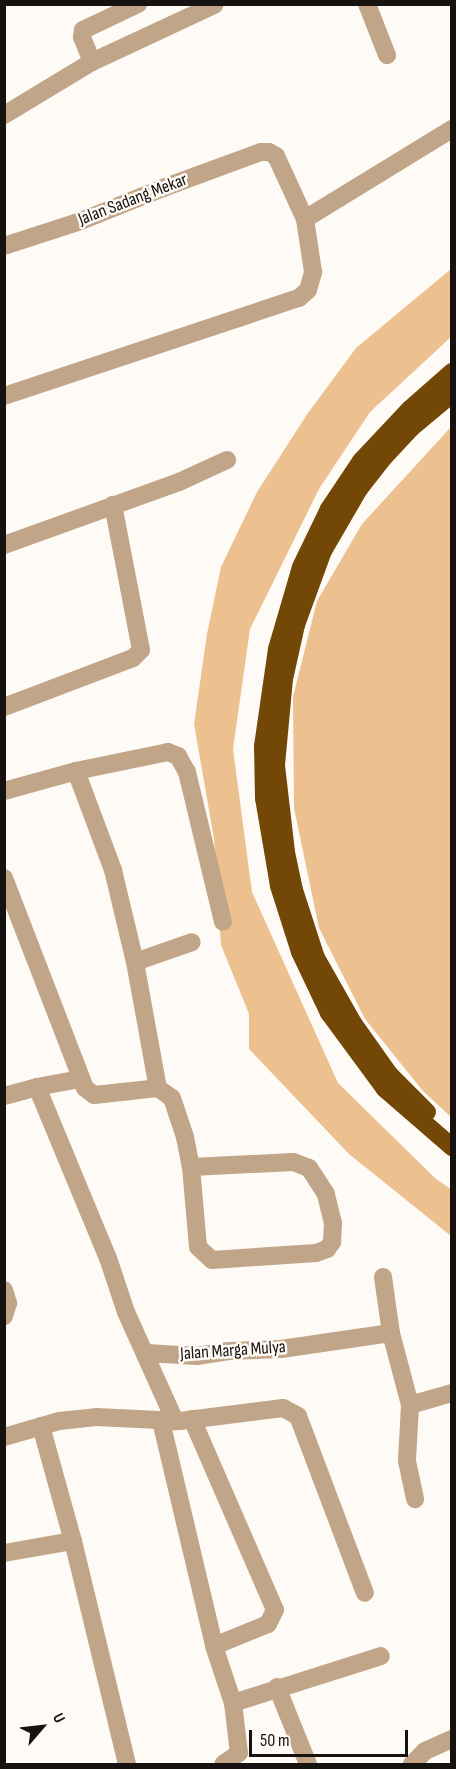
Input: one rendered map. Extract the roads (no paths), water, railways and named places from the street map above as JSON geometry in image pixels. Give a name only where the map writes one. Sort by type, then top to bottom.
[{"type":"highway","points":[[452,372],[410,409],[361,461],[329,509],[301,567],[280,637],[267,702],[263,746],[264,798],[279,886],[300,952],[329,1013],[385,1089],[452,1147]]},
{"type":"highway","points":[[452,394],[411,428],[384,458],[359,489],[323,551],[296,625],[286,669],[278,723],[276,765],[285,852],[294,890],[316,958],[352,1023],[389,1074],[419,1105],[452,1132]]},
{"type":"street","points":[[92,62],[82,37],[83,30],[138,4]]},
{"type":"street","points":[[367,4],[387,55]]},
{"type":"street","points":[[4,115],[92,62],[214,5]]},
{"type":"street","points":[[4,396],[299,298],[308,290],[314,272],[305,219],[452,129]]},
{"type":"street","name":"Jalan Sadang Mekar","points":[[4,246],[81,221],[261,152],[276,156],[305,219]]},
{"type":"street","points":[[4,545],[179,482],[227,460]]},
{"type":"street","points":[[4,707],[133,658],[141,650],[114,505]]},
{"type":"street","points":[[4,791],[76,771],[168,752],[178,756],[187,772],[223,922]]},
{"type":"street","points":[[76,771],[113,870],[135,962],[158,1088]]},
{"type":"street","points":[[4,878],[85,1088],[94,1095],[158,1088],[172,1098],[191,1167],[198,1247],[212,1260],[316,1253],[327,1249],[332,1242],[333,1222],[326,1194],[309,1168],[293,1162],[191,1167]]},
{"type":"street","points":[[135,962],[192,942]]},
{"type":"street","points":[[4,1096],[80,1079]]},
{"type":"street","points":[[37,1087],[108,1258],[126,1312],[176,1420],[275,1610],[268,1624],[214,1646]]},
{"type":"street","points":[[383,1277],[392,1333],[410,1405],[407,1461],[415,1499]]},
{"type":"street","points":[[4,1290],[8,1303],[4,1317]]},
{"type":"street","name":"Jalan Marga Mulya","points":[[146,1353],[197,1356],[229,1351],[281,1349],[392,1333]]},
{"type":"street","points":[[410,1405],[452,1393]]},
{"type":"street","points":[[4,1437],[41,1426],[96,1417],[176,1420],[274,1407],[283,1408],[298,1416],[364,1593]]},
{"type":"street","points":[[176,1420],[214,1646],[233,1703],[239,1753],[224,1764]]},
{"type":"street","points":[[41,1426],[73,1541],[127,1764]]},
{"type":"street","points":[[4,1553],[73,1541]]},
{"type":"street","points":[[233,1703],[277,1687],[381,1656]]},
{"type":"street","points":[[277,1687],[308,1764]]},
{"type":"street","points":[[412,1764],[425,1750],[452,1739]]}]
